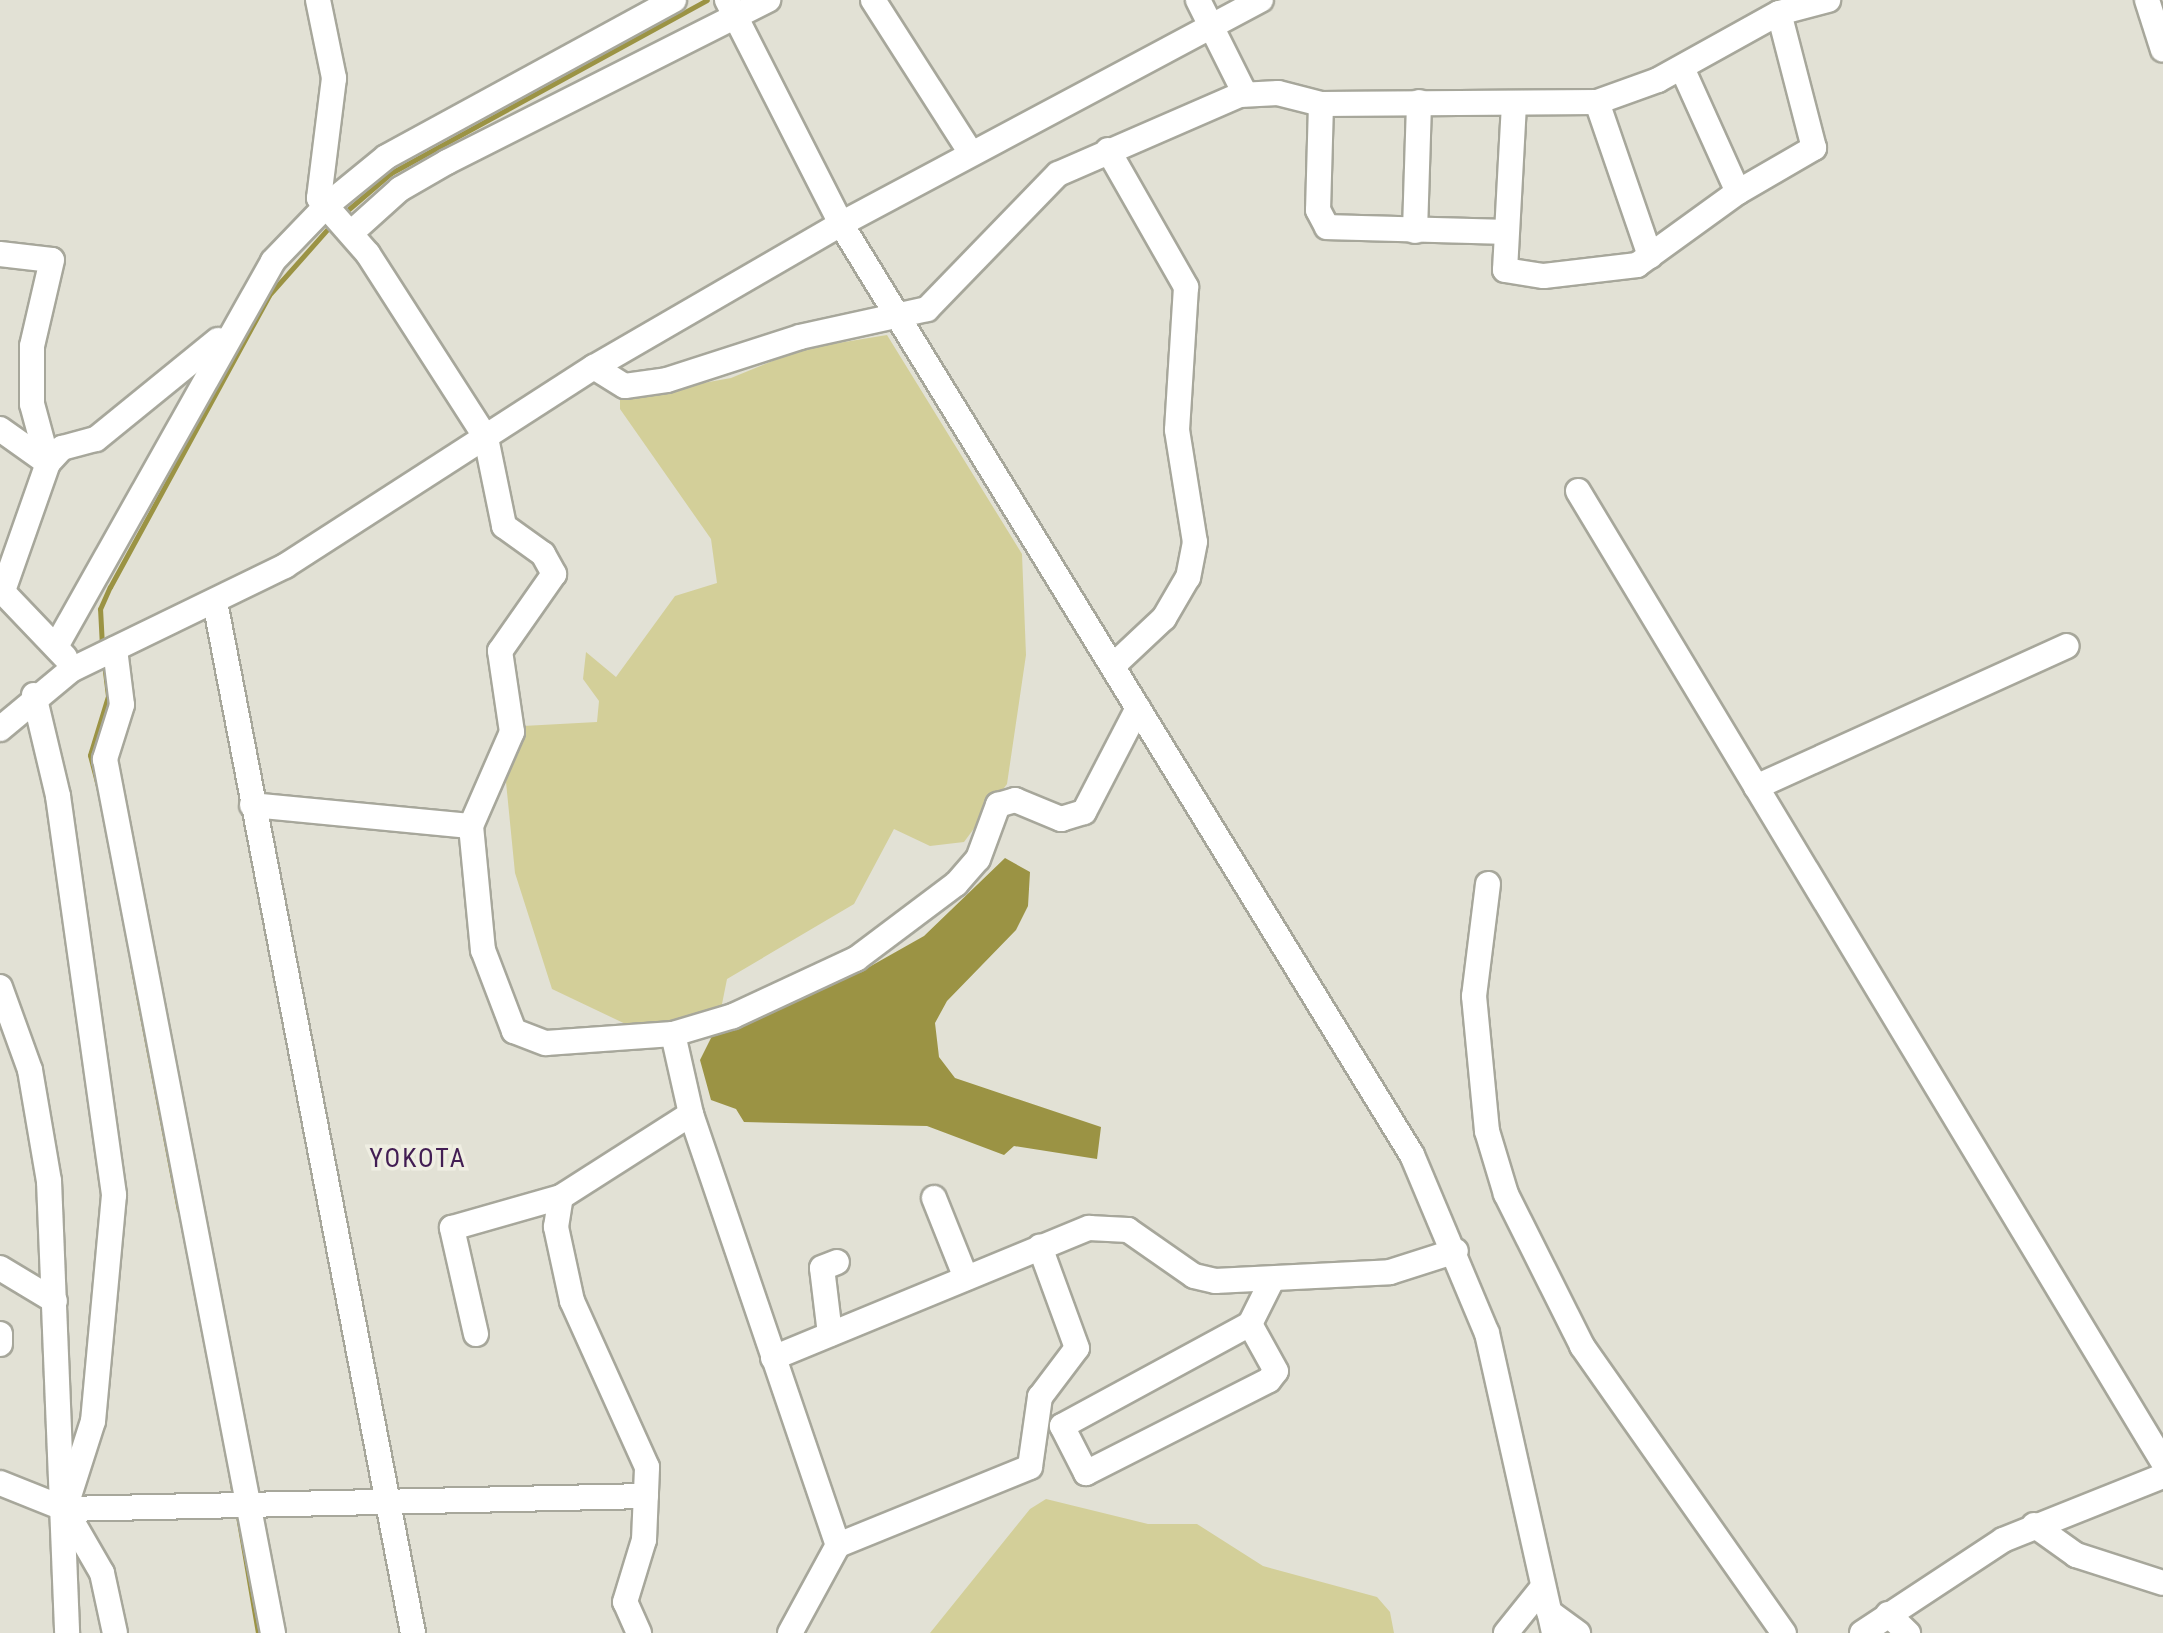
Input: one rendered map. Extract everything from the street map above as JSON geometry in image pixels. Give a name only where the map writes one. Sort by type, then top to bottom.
[{"type":"street","points":[[318,0],[334,78],[319,198],[351,233],[486,438],[504,526],[543,554],[554,574],[500,651],[512,732],[471,826],[483,950],[506,1023],[546,1043],[673,1034],[733,1016],[856,959],[919,915],[978,859],[998,805],[1015,800],[1061,819],[1084,812],[1138,708]]},
{"type":"street","points":[[58,643],[273,261],[326,206],[386,157],[674,0]]},
{"type":"street","points":[[351,233],[400,189],[447,162],[733,11],[768,0]]},
{"type":"street","points":[[873,0],[971,153]]},
{"type":"street","points":[[1198,0],[1245,94]]},
{"type":"street","points":[[0,729],[34,695],[71,670],[215,602],[404,496],[594,367],[841,224],[1261,0]]},
{"type":"street","points":[[594,367],[625,386],[653,382],[714,370],[800,337],[898,319],[945,297],[1046,182],[1108,150],[1245,94],[1321,104],[1597,102],[1682,68],[1779,13],[1828,0]]},
{"type":"street","points":[[2147,0],[2163,50]]},
{"type":"street","points":[[733,11],[841,224],[1412,1155],[1456,1251],[1487,1333],[1551,1623],[1578,1633]]},
{"type":"street","points":[[1514,104],[1505,270],[1544,276],[1637,265],[1738,192],[1814,148],[1779,13]]},
{"type":"street","points":[[1682,68],[1738,192]]},
{"type":"street","points":[[1415,231],[1419,102]]},
{"type":"street","points":[[1597,102],[1650,256]]},
{"type":"street","points":[[1321,104],[1318,210],[1327,227],[1506,232]]},
{"type":"street","points":[[1108,150],[1186,287],[1177,430],[1195,542],[1188,577],[1164,618],[1114,665]]},
{"type":"street","points":[[0,254],[52,260],[32,346],[32,404],[48,463]]},
{"type":"street","points":[[71,670],[58,643],[1,590],[48,463],[62,448],[96,439],[177,379],[239,319]]},
{"type":"street","points":[[0,429],[48,463]]},
{"type":"street","points":[[1578,491],[2163,1462]]},
{"type":"street","points":[[215,602],[252,805],[391,1501],[413,1633]]},
{"type":"street","points":[[1756,787],[2067,646]]},
{"type":"street","points":[[115,649],[122,705],[105,759],[273,1633]]},
{"type":"street","points":[[34,695],[58,796],[114,1195],[93,1421],[65,1509],[102,1573],[115,1633]]},
{"type":"street","points":[[252,805],[471,826]]},
{"type":"street","points":[[1488,884],[1474,996],[1487,1131],[1506,1194],[1582,1346],[1784,1633]]},
{"type":"street","points":[[0,987],[42,1123],[55,1301],[65,1509],[67,1633]]},
{"type":"street","points":[[673,1034],[691,1114],[838,1545]]},
{"type":"street","points":[[476,1334],[452,1228],[561,1197],[691,1114]]},
{"type":"street","points":[[561,1197],[560,1266],[623,1428],[647,1467],[644,1540],[625,1602],[639,1633]]},
{"type":"street","points":[[934,1198],[966,1278]]},
{"type":"street","points":[[773,1358],[1040,1247],[1109,1226],[1147,1238],[1194,1276],[1272,1280],[1390,1272],[1456,1251]]},
{"type":"street","points":[[790,1633],[838,1545],[1030,1467],[1040,1397],[1077,1348],[1040,1247]]},
{"type":"street","points":[[830,1334],[822,1268],[837,1262]]},
{"type":"street","points":[[0,1268],[55,1301]]},
{"type":"street","points":[[1250,1324],[1276,1371],[1269,1380],[1086,1473],[1062,1426],[1250,1324],[1272,1280]]},
{"type":"street","points":[[0,1334],[0,1344]]},
{"type":"street","points":[[1862,1633],[2034,1525],[2163,1476]]},
{"type":"street","points":[[0,1483],[65,1509],[646,1496]]},
{"type":"street","points":[[2034,1525],[2076,1555],[2163,1583]]},
{"type":"street","points":[[1506,1633],[1543,1587]]},
{"type":"street","points":[[1888,1614],[1908,1633]]},
{"type":"shaded area","points":[[887,335],[1022,554],[1026,655],[1007,784],[964,842],[930,846],[894,829],[854,904],[727,979],[721,1009],[634,1028],[552,989],[515,873],[506,782],[523,726],[597,722],[599,701],[583,679],[586,652],[616,677],[675,596],[717,583],[711,539],[620,409],[620,398],[731,378],[802,349]]},
{"type":"shaded area","points":[[1005,858],[1030,872],[1028,906],[1016,930],[947,1001],[935,1023],[939,1057],[955,1078],[1101,1127],[1097,1159],[1014,1146],[1004,1155],[927,1126],[744,1122],[736,1109],[711,1100],[700,1060],[712,1036],[862,971],[924,936]]},
{"type":"shaded area","points":[[1046,1499],[1148,1524],[1197,1524],[1263,1566],[1377,1597],[1390,1612],[1394,1633],[930,1633],[1030,1509]]},
{"type":"waterway","points":[[343,214],[391,173],[707,0]]},
{"type":"waterway","points":[[102,646],[100,609],[110,587],[269,295],[333,223]]},
{"type":"waterway","points":[[100,794],[90,755],[108,696],[104,664]]},
{"type":"waterway","points":[[132,964],[179,1210]]},
{"type":"waterway","points":[[230,1471],[234,1497]]},
{"type":"waterway","points":[[237,1510],[258,1633]]},
{"type":"district","name":"YOKOTA","points":[[418,1159]]}]
